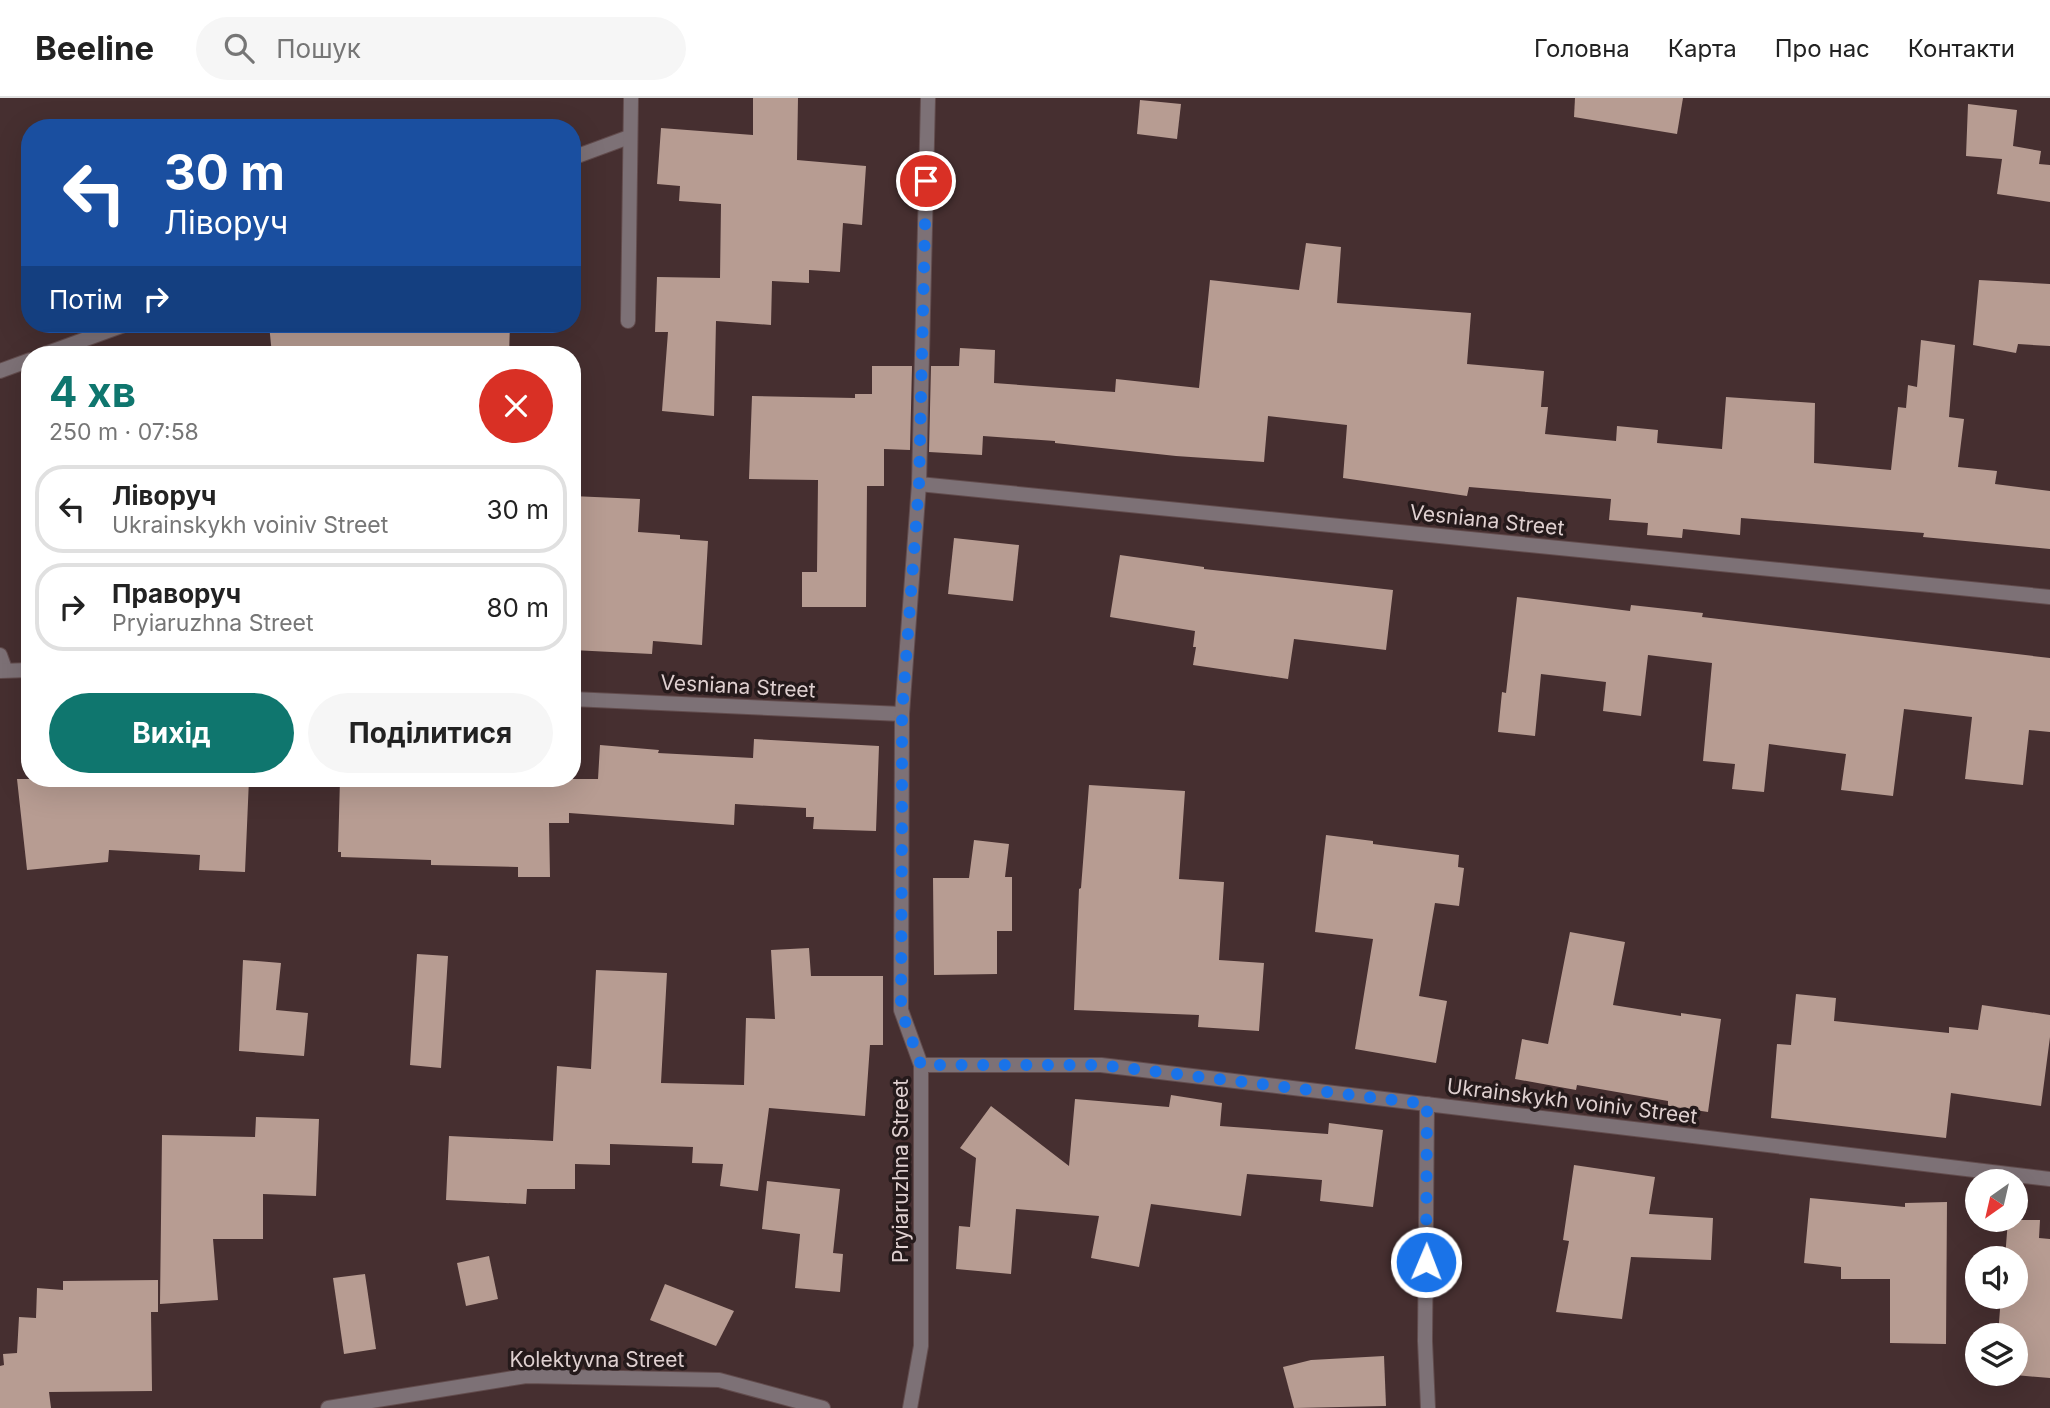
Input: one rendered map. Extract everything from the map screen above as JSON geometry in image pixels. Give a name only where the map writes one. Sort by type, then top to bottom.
[{"type":"street","points":[[628,321],[631,98]]},
{"type":"street","name":"Pryiaruzhna Street","points":[[910,1408],[920,1346],[921,1065],[901,1010],[902,714],[919,484],[928,98]]},
{"type":"street","points":[[581,155],[629,137]]},
{"type":"street","points":[[67,346],[102,333]]},
{"type":"street","points":[[0,371],[21,363]]},
{"type":"street","name":"Vesniana Street","points":[[919,484],[2050,597]]},
{"type":"street","points":[[2,665],[21,668]]},
{"type":"street","name":"Vesniana Street","points":[[581,699],[902,714]]},
{"type":"street","name":"Ukrainskykh voiniv Street","points":[[921,1065],[1101,1065],[2050,1179]]},
{"type":"street","points":[[1427,1104],[1425,1341],[1429,1408]]},
{"type":"street","name":"Kolektyvna Street","points":[[328,1408],[526,1376],[719,1380],[822,1408]]},
{"type":"building","points":[[753,98],[798,98],[797,160],[866,166],[862,225],[843,223],[840,272],[809,270],[809,283],[772,281],[771,325],[716,321],[714,416],[662,411],[668,332],[655,332],[657,277],[720,278],[721,204],[679,201],[680,186],[657,184],[661,128],[753,135]]},
{"type":"building","points":[[1575,98],[1683,98],[1677,134],[1574,117]]},
{"type":"building","points":[[1140,100],[1181,104],[1177,139],[1137,134]]},
{"type":"building","points":[[1968,104],[2017,110],[2013,146],[2041,151],[2039,164],[2050,165],[2050,202],[1997,194],[2002,159],[1966,156]]},
{"type":"building","points":[[1306,243],[1341,247],[1337,303],[1471,313],[1467,364],[1544,371],[1541,407],[1548,407],[1545,434],[1616,441],[1617,426],[1658,430],[1657,443],[1722,449],[1726,397],[1815,403],[1814,463],[1891,470],[1898,407],[1906,408],[1908,385],[1917,387],[1921,340],[1955,345],[1949,417],[1964,419],[1958,467],[1997,471],[1995,484],[2050,491],[2050,549],[1923,537],[1924,533],[1741,518],[1740,535],[1683,529],[1682,538],[1647,535],[1648,523],[1609,520],[1611,499],[1469,487],[1467,496],[1343,478],[1347,425],[1268,416],[1264,462],[1176,456],[1055,441],[983,436],[982,455],[929,452],[931,366],[959,366],[960,348],[995,350],[994,383],[1115,392],[1116,379],[1199,388],[1210,280],[1299,290]]},
{"type":"building","points":[[1979,280],[2050,284],[2050,346],[2018,344],[2016,353],[1973,345]]},
{"type":"building","points":[[270,333],[510,333],[509,346],[271,346]]},
{"type":"building","points":[[872,366],[912,366],[910,450],[884,449],[884,486],[867,486],[866,607],[802,607],[802,572],[817,572],[818,480],[749,479],[752,396],[855,398],[855,394],[872,394]]},
{"type":"building","points":[[581,496],[640,499],[638,532],[680,535],[680,539],[708,541],[702,645],[653,641],[652,654],[581,650]]},
{"type":"building","points":[[954,538],[1019,545],[1013,601],[948,594]]},
{"type":"building","points":[[1120,555],[1204,569],[1393,590],[1386,650],[1294,639],[1288,679],[1193,665],[1195,631],[1110,617]]},
{"type":"building","points":[[1517,597],[1630,611],[1631,605],[1703,613],[1702,617],[2050,658],[2050,732],[2029,730],[2023,785],[1965,779],[1972,717],[1904,709],[1893,796],[1841,790],[1846,754],[1769,744],[1764,792],[1732,789],[1735,764],[1703,761],[1712,663],[1648,655],[1641,716],[1603,711],[1606,682],[1541,674],[1535,736],[1498,732],[1502,692],[1506,693]]},
{"type":"building","points":[[754,739],[879,746],[876,831],[813,829],[814,817],[806,817],[806,808],[735,804],[734,825],[569,813],[569,823],[549,823],[550,877],[518,877],[518,867],[431,865],[431,860],[341,857],[341,852],[338,852],[340,787],[581,787],[581,779],[598,779],[600,745],[659,750],[658,753],[753,758]]},
{"type":"building","points":[[17,779],[21,779],[21,787],[249,787],[245,872],[199,870],[200,855],[109,850],[108,862],[27,870]]},
{"type":"building","points":[[1089,785],[1185,791],[1179,879],[1224,882],[1219,960],[1264,963],[1259,1031],[1198,1027],[1199,1015],[1074,1010],[1079,889]]},
{"type":"building","points":[[1326,835],[1459,855],[1458,867],[1464,868],[1459,906],[1435,903],[1419,996],[1447,1001],[1436,1063],[1355,1049],[1373,939],[1315,932]]},
{"type":"building","points":[[974,840],[1009,844],[1005,877],[1012,877],[1012,931],[997,931],[997,974],[934,975],[933,878],[969,878]]},
{"type":"building","points":[[1570,932],[1625,942],[1613,1005],[1681,1016],[1681,1013],[1721,1019],[1708,1112],[1668,1106],[1668,1101],[1577,1085],[1576,1090],[1515,1079],[1522,1039],[1548,1044]]},
{"type":"building","points":[[809,948],[811,976],[883,976],[883,1045],[870,1045],[865,1116],[769,1108],[758,1191],[720,1186],[723,1164],[692,1163],[693,1147],[610,1144],[610,1165],[575,1164],[575,1189],[527,1189],[526,1204],[446,1200],[449,1136],[553,1141],[557,1066],[591,1069],[596,970],[667,973],[661,1083],[744,1085],[746,1018],[775,1019],[771,950]]},
{"type":"building","points":[[417,954],[448,956],[441,1068],[410,1065]]},
{"type":"building","points":[[243,960],[281,963],[276,1010],[308,1013],[304,1056],[239,1051]]},
{"type":"building","points":[[1796,994],[1836,998],[1834,1021],[1949,1033],[1949,1027],[1978,1030],[1982,1005],[2050,1015],[2050,1037],[2041,1106],[1951,1093],[1946,1138],[1771,1118],[1777,1044],[1791,1045]]},
{"type":"building","points":[[1171,1095],[1222,1103],[1220,1126],[1328,1134],[1329,1123],[1383,1130],[1373,1207],[1320,1201],[1322,1180],[1247,1174],[1241,1216],[1151,1204],[1139,1267],[1091,1258],[1099,1216],[1016,1209],[1011,1274],[956,1269],[959,1226],[970,1227],[976,1158],[960,1148],[991,1106],[1069,1166],[1075,1099],[1169,1107]]},
{"type":"building","points":[[256,1117],[319,1119],[316,1196],[263,1194],[263,1239],[213,1239],[218,1300],[160,1304],[162,1135],[255,1137]]},
{"type":"building","points":[[1574,1165],[1655,1177],[1649,1214],[1713,1218],[1711,1260],[1631,1257],[1622,1319],[1556,1312],[1569,1241],[1563,1240]]},
{"type":"building","points":[[767,1181],[840,1189],[833,1253],[843,1254],[840,1292],[795,1288],[800,1234],[762,1229]]},
{"type":"building","points":[[1810,1198],[1905,1207],[1905,1203],[1947,1202],[1946,1344],[1890,1343],[1890,1279],[1841,1279],[1841,1267],[1804,1263]]},
{"type":"building","points":[[2028,1220],[2040,1220],[2039,1238],[2050,1239],[2050,1378],[2028,1376],[2028,1323],[1999,1323],[2000,1309],[2028,1309],[2028,1246],[2006,1246],[2007,1232],[2028,1232]]},
{"type":"building","points":[[489,1256],[498,1299],[466,1306],[457,1263]]},
{"type":"building","points":[[365,1274],[376,1349],[344,1354],[333,1278]]},
{"type":"building","points":[[158,1280],[158,1312],[151,1312],[152,1391],[49,1392],[51,1408],[0,1408],[0,1366],[4,1365],[3,1354],[17,1353],[19,1317],[36,1318],[37,1288],[63,1290],[63,1281]]},
{"type":"building","points":[[665,1284],[734,1311],[716,1346],[650,1320]]},
{"type":"building","points":[[1384,1356],[1386,1406],[1294,1408],[1283,1367],[1311,1360]]},
{"type":"route","points":[[926,181],[919,484],[902,714],[901,1010],[921,1065],[1101,1065],[1427,1104],[1426,1262]]}]
